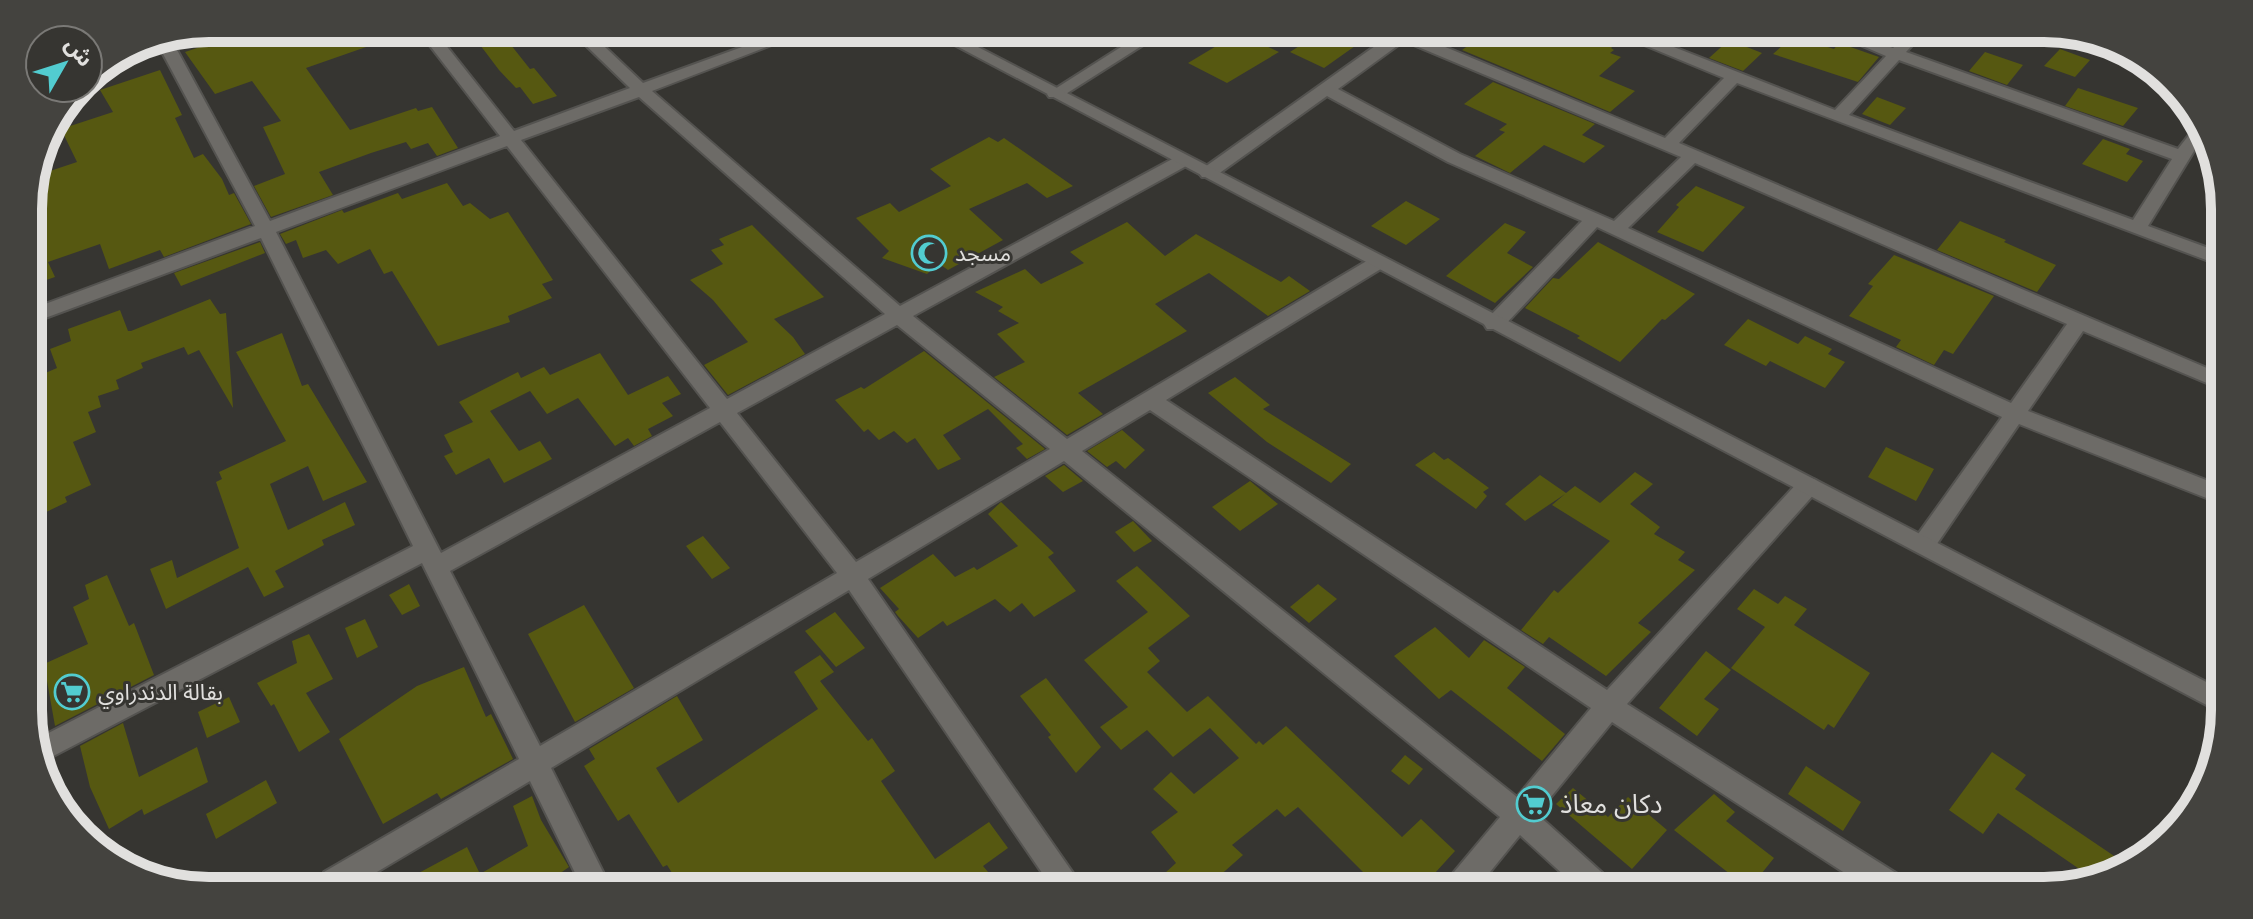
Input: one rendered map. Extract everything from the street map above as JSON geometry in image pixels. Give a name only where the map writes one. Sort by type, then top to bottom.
[{"type":"street","points":[[435,42],[853,576],[1062,877]]},
{"type":"street","points":[[591,42],[642,91],[898,315],[1068,449],[1518,815],[1586,877]]},
{"type":"street","points":[[42,312],[510,136],[771,42]]},
{"type":"street","points":[[957,42],[2211,696]]},
{"type":"street","points":[[1055,94],[1139,42]]},
{"type":"street","points":[[1208,173],[1393,42]]},
{"type":"street","points":[[1419,42],[1693,155],[2211,378]]},
{"type":"street","points":[[1646,42],[2211,256]]},
{"type":"street","points":[[1863,42],[2183,157]]},
{"type":"street","points":[[1838,117],[1907,42]]},
{"type":"street","points":[[168,48],[266,230],[592,877]]},
{"type":"street","points":[[1668,145],[1735,76]]},
{"type":"street","points":[[1328,90],[1454,158],[1616,229],[2015,414],[2211,491]]},
{"type":"street","points":[[2137,229],[2195,137]]},
{"type":"street","points":[[1616,229],[1693,155]]},
{"type":"street","points":[[46,747],[725,412],[1182,161]]},
{"type":"street","points":[[1494,324],[1594,219]]},
{"type":"street","points":[[343,877],[1377,263]]},
{"type":"street","points":[[1924,544],[2080,321]]},
{"type":"street","points":[[1150,399],[1609,706],[1877,877]]},
{"type":"street","points":[[1468,877],[1609,706],[1808,486]]},
{"type":"building","points":[[215,42],[380,42],[306,68],[350,130],[416,108],[418,111],[432,107],[458,148],[437,156],[428,143],[411,149],[406,142],[319,172],[333,195],[271,217],[254,186],[285,174],[263,127],[281,121],[252,81],[215,94],[185,52]]},
{"type":"building","points":[[478,42],[509,42],[557,96],[533,104],[520,87],[516,88]]},
{"type":"building","points":[[1223,42],[1257,42],[1279,52],[1227,83],[1188,63]]},
{"type":"building","points":[[1305,42],[1361,42],[1324,68],[1290,52]]},
{"type":"building","points":[[1473,42],[1618,42],[1610,53],[1621,57],[1599,76],[1635,91],[1610,112],[1462,50]]},
{"type":"building","points":[[1727,42],[1762,53],[1743,71],[1709,58]]},
{"type":"building","points":[[1786,42],[1812,42],[1834,49],[1839,43],[1879,57],[1858,82],[1773,54]]},
{"type":"building","points":[[2060,49],[2090,60],[2075,77],[2044,66]]},
{"type":"building","points":[[1985,52],[2023,65],[2007,85],[1969,71]]},
{"type":"building","points":[[160,70],[182,115],[175,118],[194,158],[203,154],[222,179],[229,195],[234,193],[251,224],[164,257],[160,250],[109,269],[100,244],[48,262],[55,277],[42,282],[42,203],[47,201],[43,189],[47,172],[77,162],[61,130],[113,112],[104,97],[104,89]]},
{"type":"building","points":[[1493,82],[1595,124],[1582,135],[1605,146],[1584,163],[1544,145],[1510,173],[1475,156],[1505,132],[1499,130],[1507,124],[1464,104]]},
{"type":"building","points":[[2078,88],[2138,108],[2123,126],[2065,106]]},
{"type":"building","points":[[1877,97],[1906,108],[1890,125],[1862,114]]},
{"type":"building","points":[[989,137],[998,142],[1004,138],[1073,186],[1047,198],[1027,183],[969,209],[1003,240],[948,270],[938,263],[927,274],[882,258],[889,251],[856,218],[890,203],[899,212],[951,186],[930,169]]},
{"type":"building","points":[[2103,139],[2130,149],[2126,154],[2143,161],[2127,182],[2082,164]]},
{"type":"building","points":[[447,183],[463,206],[470,203],[490,219],[508,212],[553,280],[542,284],[552,298],[508,316],[510,322],[438,346],[392,271],[384,274],[370,249],[338,264],[326,250],[303,258],[296,240],[286,244],[280,234],[342,210],[344,213],[398,193],[402,199]]},
{"type":"building","points":[[1696,186],[1745,207],[1703,252],[1657,232],[1679,207],[1676,205]]},
{"type":"building","points":[[1406,201],[1440,219],[1406,245],[1371,226]]},
{"type":"building","points":[[1960,221],[2056,265],[2037,292],[1937,250]]},
{"type":"building","points":[[1127,222],[1165,256],[1196,234],[1281,282],[1289,276],[1310,291],[1268,316],[1209,273],[1155,304],[1187,331],[1078,393],[1103,414],[1067,435],[994,377],[1025,362],[997,334],[1019,323],[998,311],[1003,307],[975,292],[1025,269],[1041,284],[1084,263],[1070,252]]},
{"type":"building","points":[[1505,223],[1526,232],[1507,253],[1533,267],[1495,303],[1446,276]]},
{"type":"building","points":[[752,225],[824,297],[774,319],[805,354],[728,395],[704,365],[748,342],[713,300],[690,280],[723,264],[711,250],[724,245],[719,239]]},
{"type":"building","points":[[260,242],[265,253],[181,286],[174,273]]},
{"type":"building","points":[[1598,242],[1695,294],[1665,320],[1662,319],[1620,362],[1577,338],[1580,336],[1525,308],[1553,278],[1559,279]]},
{"type":"building","points":[[1894,255],[1994,296],[1953,354],[1944,350],[1934,365],[1896,347],[1901,340],[1849,316],[1873,286],[1868,284]]},
{"type":"building","points":[[210,299],[220,314],[226,313],[233,408],[199,350],[188,355],[184,347],[141,363],[143,368],[116,380],[119,389],[98,396],[101,407],[88,412],[96,432],[73,442],[91,485],[65,497],[67,502],[42,514],[42,374],[57,368],[50,349],[71,341],[68,329],[120,310],[128,331]]},
{"type":"building","points":[[1748,319],[1798,344],[1805,336],[1832,349],[1828,354],[1845,362],[1825,388],[1770,361],[1766,366],[1724,345]]},
{"type":"building","points":[[282,333],[302,386],[308,384],[367,482],[323,501],[308,466],[270,484],[288,530],[345,502],[355,525],[322,540],[324,545],[275,571],[284,587],[264,597],[248,567],[166,609],[150,569],[172,560],[177,578],[239,548],[216,482],[222,479],[219,472],[286,441],[236,352]]},
{"type":"building","points":[[924,351],[1045,449],[1027,459],[1016,448],[1023,444],[988,409],[943,435],[961,459],[938,470],[915,438],[907,443],[894,431],[879,440],[868,429],[864,432],[835,400],[861,387],[864,389]]},
{"type":"building","points":[[600,353],[628,395],[668,376],[681,394],[662,403],[673,416],[648,429],[652,436],[634,446],[628,438],[615,446],[578,398],[547,414],[530,391],[490,411],[519,451],[540,441],[552,459],[504,483],[489,458],[456,475],[444,456],[453,452],[444,435],[473,422],[459,402],[518,372],[521,378],[544,367],[550,375]]},
{"type":"building","points":[[1235,377],[1270,405],[1263,409],[1351,464],[1331,483],[1267,442],[1208,393]]},
{"type":"building","points":[[1122,430],[1145,450],[1125,469],[1116,461],[1107,467],[1087,451]]},
{"type":"building","points":[[1886,447],[1934,469],[1916,501],[1868,477]]},
{"type":"building","points":[[1434,452],[1444,460],[1448,458],[1489,488],[1483,492],[1487,496],[1476,509],[1415,465]]},
{"type":"building","points":[[1064,465],[1083,481],[1063,492],[1045,476]]},
{"type":"building","points":[[1635,472],[1653,484],[1630,504],[1660,527],[1654,534],[1685,552],[1678,560],[1695,570],[1638,623],[1651,632],[1606,676],[1549,637],[1543,644],[1521,630],[1554,590],[1558,593],[1610,541],[1552,505],[1565,494],[1525,521],[1505,504],[1540,475],[1566,493],[1575,486],[1600,503]]},
{"type":"building","points":[[1250,481],[1278,504],[1240,531],[1212,507]]},
{"type":"building","points":[[1001,502],[1054,553],[1048,557],[1076,591],[1034,617],[1022,603],[1010,612],[995,599],[947,626],[943,621],[918,638],[898,616],[895,612],[899,609],[880,588],[933,554],[955,577],[974,567],[977,570],[1018,546],[988,514]]},
{"type":"building","points":[[1133,521],[1152,541],[1134,552],[1115,532]]},
{"type":"building","points":[[703,536],[730,568],[712,579],[686,546]]},
{"type":"building","points":[[1137,566],[1190,616],[1148,648],[1160,661],[1147,672],[1187,712],[1208,696],[1256,744],[1259,741],[1263,745],[1286,726],[1402,837],[1421,819],[1455,851],[1435,873],[1439,877],[1368,877],[1298,807],[1285,817],[1277,809],[1232,845],[1243,855],[1218,877],[1169,877],[1165,873],[1176,863],[1151,832],[1178,812],[1153,789],[1171,772],[1194,794],[1239,758],[1210,728],[1173,757],[1147,730],[1121,750],[1100,727],[1128,707],[1084,660],[1148,612],[1116,581]]},
{"type":"building","points":[[107,575],[129,626],[134,623],[154,675],[55,726],[44,664],[88,644],[73,607],[89,599],[85,585]]},
{"type":"building","points":[[409,584],[420,606],[402,615],[389,595]]},
{"type":"building","points":[[1318,584],[1337,599],[1309,623],[1290,607]]},
{"type":"building","points":[[1754,589],[1778,604],[1785,596],[1807,609],[1794,625],[1870,673],[1834,728],[1828,724],[1824,730],[1731,668],[1765,627],[1737,609]]},
{"type":"building","points":[[584,605],[634,688],[575,722],[528,634]]},
{"type":"building","points":[[835,612],[865,648],[836,667],[805,631]]},
{"type":"building","points":[[365,619],[378,647],[357,658],[345,628]]},
{"type":"building","points":[[1435,627],[1469,658],[1484,640],[1525,667],[1507,688],[1565,734],[1542,761],[1451,690],[1439,699],[1394,656]]},
{"type":"building","points":[[309,634],[333,679],[306,693],[330,732],[299,752],[274,704],[271,706],[257,683],[297,663],[292,641]]},
{"type":"building","points":[[1706,651],[1731,670],[1704,699],[1719,709],[1697,736],[1659,708]]},
{"type":"building","points":[[820,655],[834,672],[820,681],[868,741],[872,738],[895,771],[881,781],[935,859],[989,822],[1008,848],[983,866],[992,877],[675,877],[667,865],[663,867],[629,814],[618,821],[584,766],[595,759],[589,749],[677,696],[703,740],[656,768],[678,803],[818,709],[794,672]]},
{"type":"building","points":[[464,667],[486,717],[491,714],[513,759],[441,799],[437,793],[383,824],[339,739],[417,686]]},
{"type":"building","points":[[1046,678],[1101,747],[1076,773],[1020,696]]},
{"type":"building","points":[[229,697],[240,722],[207,738],[198,712]]},
{"type":"building","points":[[123,723],[139,777],[197,747],[208,782],[144,815],[142,809],[109,829],[90,787],[80,746]]},
{"type":"building","points":[[1992,752],[2026,775],[2015,789],[2119,859],[2084,872],[1998,813],[1983,834],[1949,810]]},
{"type":"building","points":[[1405,755],[1423,769],[1409,785],[1391,771]]},
{"type":"building","points":[[1806,766],[1861,802],[1843,831],[1788,794]]},
{"type":"building","points":[[266,780],[277,803],[216,839],[206,814]]},
{"type":"building","points":[[1573,788],[1608,817],[1628,797],[1667,830],[1632,869],[1556,804]]},
{"type":"building","points":[[1714,794],[1735,812],[1726,821],[1774,858],[1759,877],[1734,877],[1674,830]]},
{"type":"building","points":[[532,796],[541,820],[569,867],[555,877],[411,877],[467,847],[480,874],[528,846],[513,806]]},
{"type":"place","name":"مسجد","points":[[929,253]]},
{"type":"place","name":"بقالة الدندراوي","points":[[72,692]]},
{"type":"place","name":"دكان معاذ","points":[[1534,804]]}]
